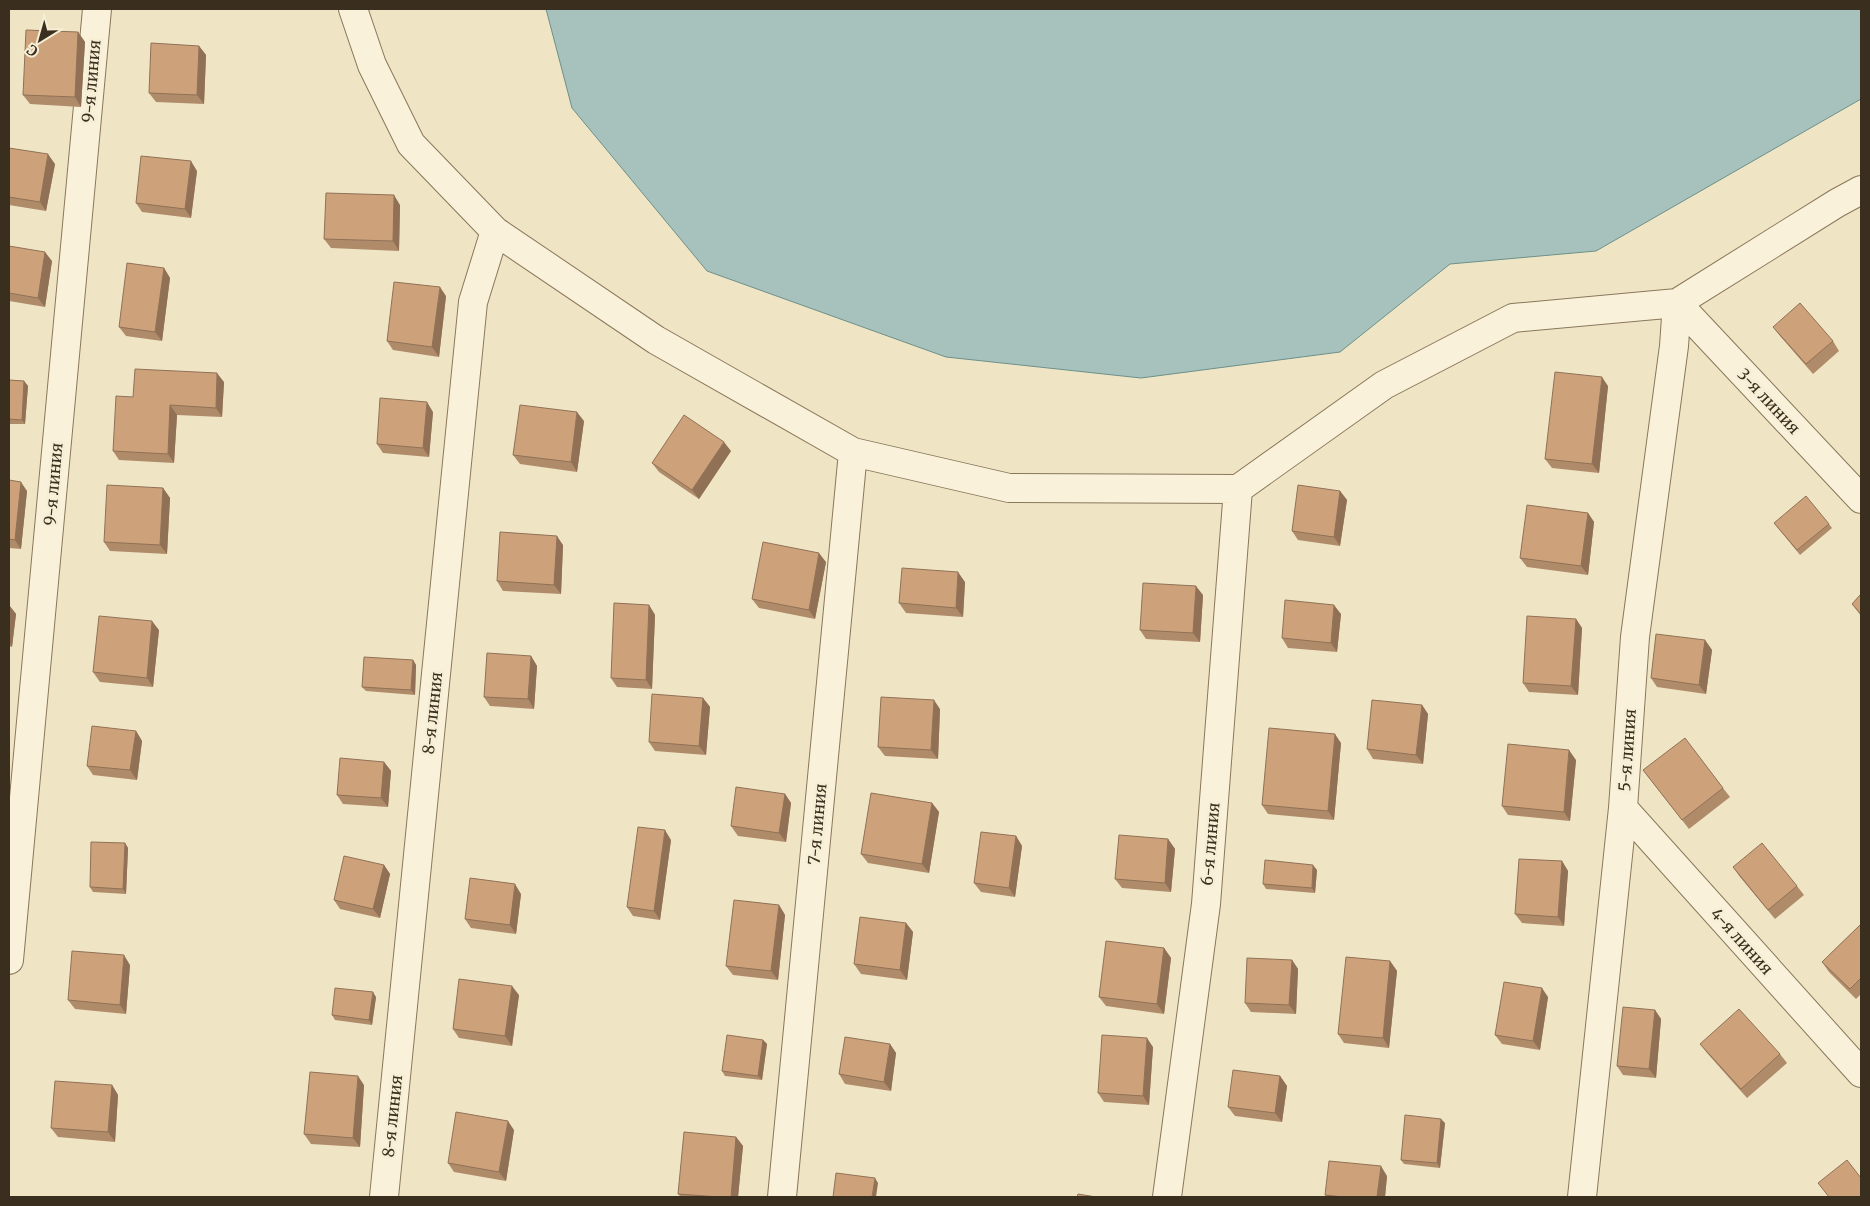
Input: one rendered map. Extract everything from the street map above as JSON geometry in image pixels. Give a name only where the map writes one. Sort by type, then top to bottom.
[{"type":"street","name":"9-я линия","points":[[9,960],[97,9]]},
{"type":"street","points":[[353,9],[372,65],[411,144],[495,231],[656,340],[852,452],[1009,488],[1238,489],[1384,385],[1512,318],[1676,303],[1861,190]]},
{"type":"street","name":"8-я линия","points":[[384,1197],[473,302],[495,231]]},
{"type":"street","name":"3-я линия","points":[[1676,303],[1861,499]]},
{"type":"street","name":"5-я линия","points":[[1582,1197],[1623,808],[1635,637],[1674,346],[1676,303]]},
{"type":"street","name":"7-я линия","points":[[782,1197],[852,452]]},
{"type":"street","name":"6-я линия","points":[[1167,1197],[1206,904],[1238,489]]},
{"type":"street","name":"4-я линия","points":[[1623,808],[1861,1073]]},
{"type":"water","points":[[546,9],[1861,9],[1861,99],[1596,251],[1450,264],[1340,352],[1141,378],[946,357],[707,271],[572,108]]},
{"type":"building","points":[[26,30],[78,32],[75,97],[23,95]]},
{"type":"building","points":[[151,43],[199,46],[197,95],[149,93]]},
{"type":"building","points":[[9,148],[48,154],[40,202],[9,197]]},
{"type":"building","points":[[141,156],[191,161],[185,209],[136,203]]},
{"type":"building","points":[[326,193],[394,195],[393,241],[324,239]]},
{"type":"building","points":[[9,246],[45,252],[38,298],[9,293]]},
{"type":"building","points":[[127,263],[164,268],[155,332],[119,327]]},
{"type":"building","points":[[394,282],[440,287],[432,347],[387,341]]},
{"type":"building","points":[[1800,303],[1833,341],[1806,364],[1773,327]]},
{"type":"building","points":[[135,369],[217,373],[216,408],[170,405],[168,454],[113,451],[116,396],[133,397]]},
{"type":"building","points":[[1555,372],[1602,377],[1592,464],[1545,459]]},
{"type":"building","points":[[9,380],[24,381],[22,420],[9,419]]},
{"type":"building","points":[[380,398],[427,402],[423,448],[377,444]]},
{"type":"building","points":[[520,405],[577,412],[571,462],[513,455]]},
{"type":"building","points":[[684,415],[724,442],[692,490],[652,463]]},
{"type":"building","points":[[9,480],[21,482],[15,540],[9,539]]},
{"type":"building","points":[[107,485],[163,488],[160,545],[104,542]]},
{"type":"building","points":[[1298,485],[1340,491],[1334,537],[1292,531]]},
{"type":"building","points":[[1806,496],[1829,524],[1797,550],[1774,523]]},
{"type":"building","points":[[1527,505],[1588,513],[1581,566],[1520,558]]},
{"type":"building","points":[[500,532],[557,536],[554,585],[497,581]]},
{"type":"building","points":[[763,542],[819,553],[809,610],[752,599]]},
{"type":"building","points":[[902,568],[958,572],[956,608],[899,603]]},
{"type":"building","points":[[1143,583],[1196,586],[1193,633],[1140,630]]},
{"type":"building","points":[[1861,594],[1861,614],[1852,604]]},
{"type":"building","points":[[1285,600],[1334,605],[1331,643],[1282,638]]},
{"type":"building","points":[[614,603],[649,605],[646,680],[611,678]]},
{"type":"building","points":[[99,616],[152,621],[147,678],[93,672]]},
{"type":"building","points":[[1527,616],[1576,619],[1571,686],[1523,683]]},
{"type":"building","points":[[1656,634],[1705,640],[1699,685],[1651,678]]},
{"type":"building","points":[[487,653],[531,656],[528,699],[484,697]]},
{"type":"building","points":[[364,657],[413,660],[411,690],[362,687]]},
{"type":"building","points":[[652,694],[703,698],[699,746],[649,742]]},
{"type":"building","points":[[881,697],[934,700],[931,750],[878,747]]},
{"type":"building","points":[[1372,700],[1422,705],[1416,755],[1367,749]]},
{"type":"building","points":[[92,726],[136,731],[130,770],[87,766]]},
{"type":"building","points":[[1269,728],[1335,734],[1328,811],[1262,805]]},
{"type":"building","points":[[1685,738],[1723,788],[1682,820],[1643,770]]},
{"type":"building","points":[[1508,744],[1569,750],[1564,812],[1502,806]]},
{"type":"building","points":[[340,758],[384,762],[381,798],[337,795]]},
{"type":"building","points":[[736,787],[785,794],[779,833],[731,826]]},
{"type":"building","points":[[871,793],[932,803],[922,864],[861,854]]},
{"type":"building","points":[[638,827],[665,830],[654,911],[627,907]]},
{"type":"building","points":[[981,832],[1016,836],[1009,888],[974,883]]},
{"type":"building","points":[[1119,835],[1168,839],[1165,883],[1115,879]]},
{"type":"building","points":[[91,842],[125,843],[123,889],[90,887]]},
{"type":"building","points":[[1762,843],[1797,886],[1768,910],[1733,867]]},
{"type":"building","points":[[344,856],[384,865],[373,909],[334,900]]},
{"type":"building","points":[[1519,859],[1562,861],[1558,917],[1515,914]]},
{"type":"building","points":[[1265,860],[1313,865],[1312,888],[1263,884]]},
{"type":"building","points":[[470,878],[515,884],[510,925],[465,919]]},
{"type":"building","points":[[734,900],[779,905],[771,971],[726,966]]},
{"type":"building","points":[[860,917],[906,923],[900,970],[854,964]]},
{"type":"building","points":[[1861,924],[1861,978],[1850,989],[1822,962]]},
{"type":"building","points":[[1106,941],[1164,948],[1157,1004],[1099,997]]},
{"type":"building","points":[[72,951],[124,955],[120,1005],[68,1000]]},
{"type":"building","points":[[1346,957],[1390,961],[1383,1038],[1338,1034]]},
{"type":"building","points":[[1247,958],[1292,960],[1289,1005],[1245,1003]]},
{"type":"building","points":[[459,979],[512,986],[505,1036],[453,1029]]},
{"type":"building","points":[[1504,982],[1542,988],[1533,1041],[1495,1035]]},
{"type":"building","points":[[335,988],[373,992],[369,1020],[332,1015]]},
{"type":"building","points":[[1623,1007],[1655,1010],[1649,1069],[1617,1066]]},
{"type":"building","points":[[1739,1009],[1780,1054],[1741,1089],[1700,1044]]},
{"type":"building","points":[[727,1035],[763,1040],[758,1076],[722,1071]]},
{"type":"building","points":[[1102,1035],[1147,1038],[1143,1096],[1098,1093]]},
{"type":"building","points":[[845,1037],[890,1044],[884,1082],[839,1074]]},
{"type":"building","points":[[1233,1070],[1280,1076],[1275,1113],[1228,1107]]},
{"type":"building","points":[[310,1072],[358,1076],[353,1138],[304,1134]]},
{"type":"building","points":[[55,1081],[112,1085],[108,1132],[51,1128]]},
{"type":"building","points":[[456,1112],[508,1121],[499,1172],[448,1163]]},
{"type":"building","points":[[1405,1115],[1441,1119],[1437,1163],[1401,1160]]},
{"type":"building","points":[[684,1132],[736,1137],[731,1197],[678,1194]]},
{"type":"building","points":[[1847,1160],[1861,1178],[1861,1197],[1829,1197],[1818,1183]]},
{"type":"building","points":[[1329,1161],[1381,1166],[1377,1197],[1325,1195]]},
{"type":"building","points":[[836,1173],[875,1178],[872,1197],[833,1197]]},
{"type":"building","points":[[1078,1194],[1096,1197],[1077,1197]]}]
